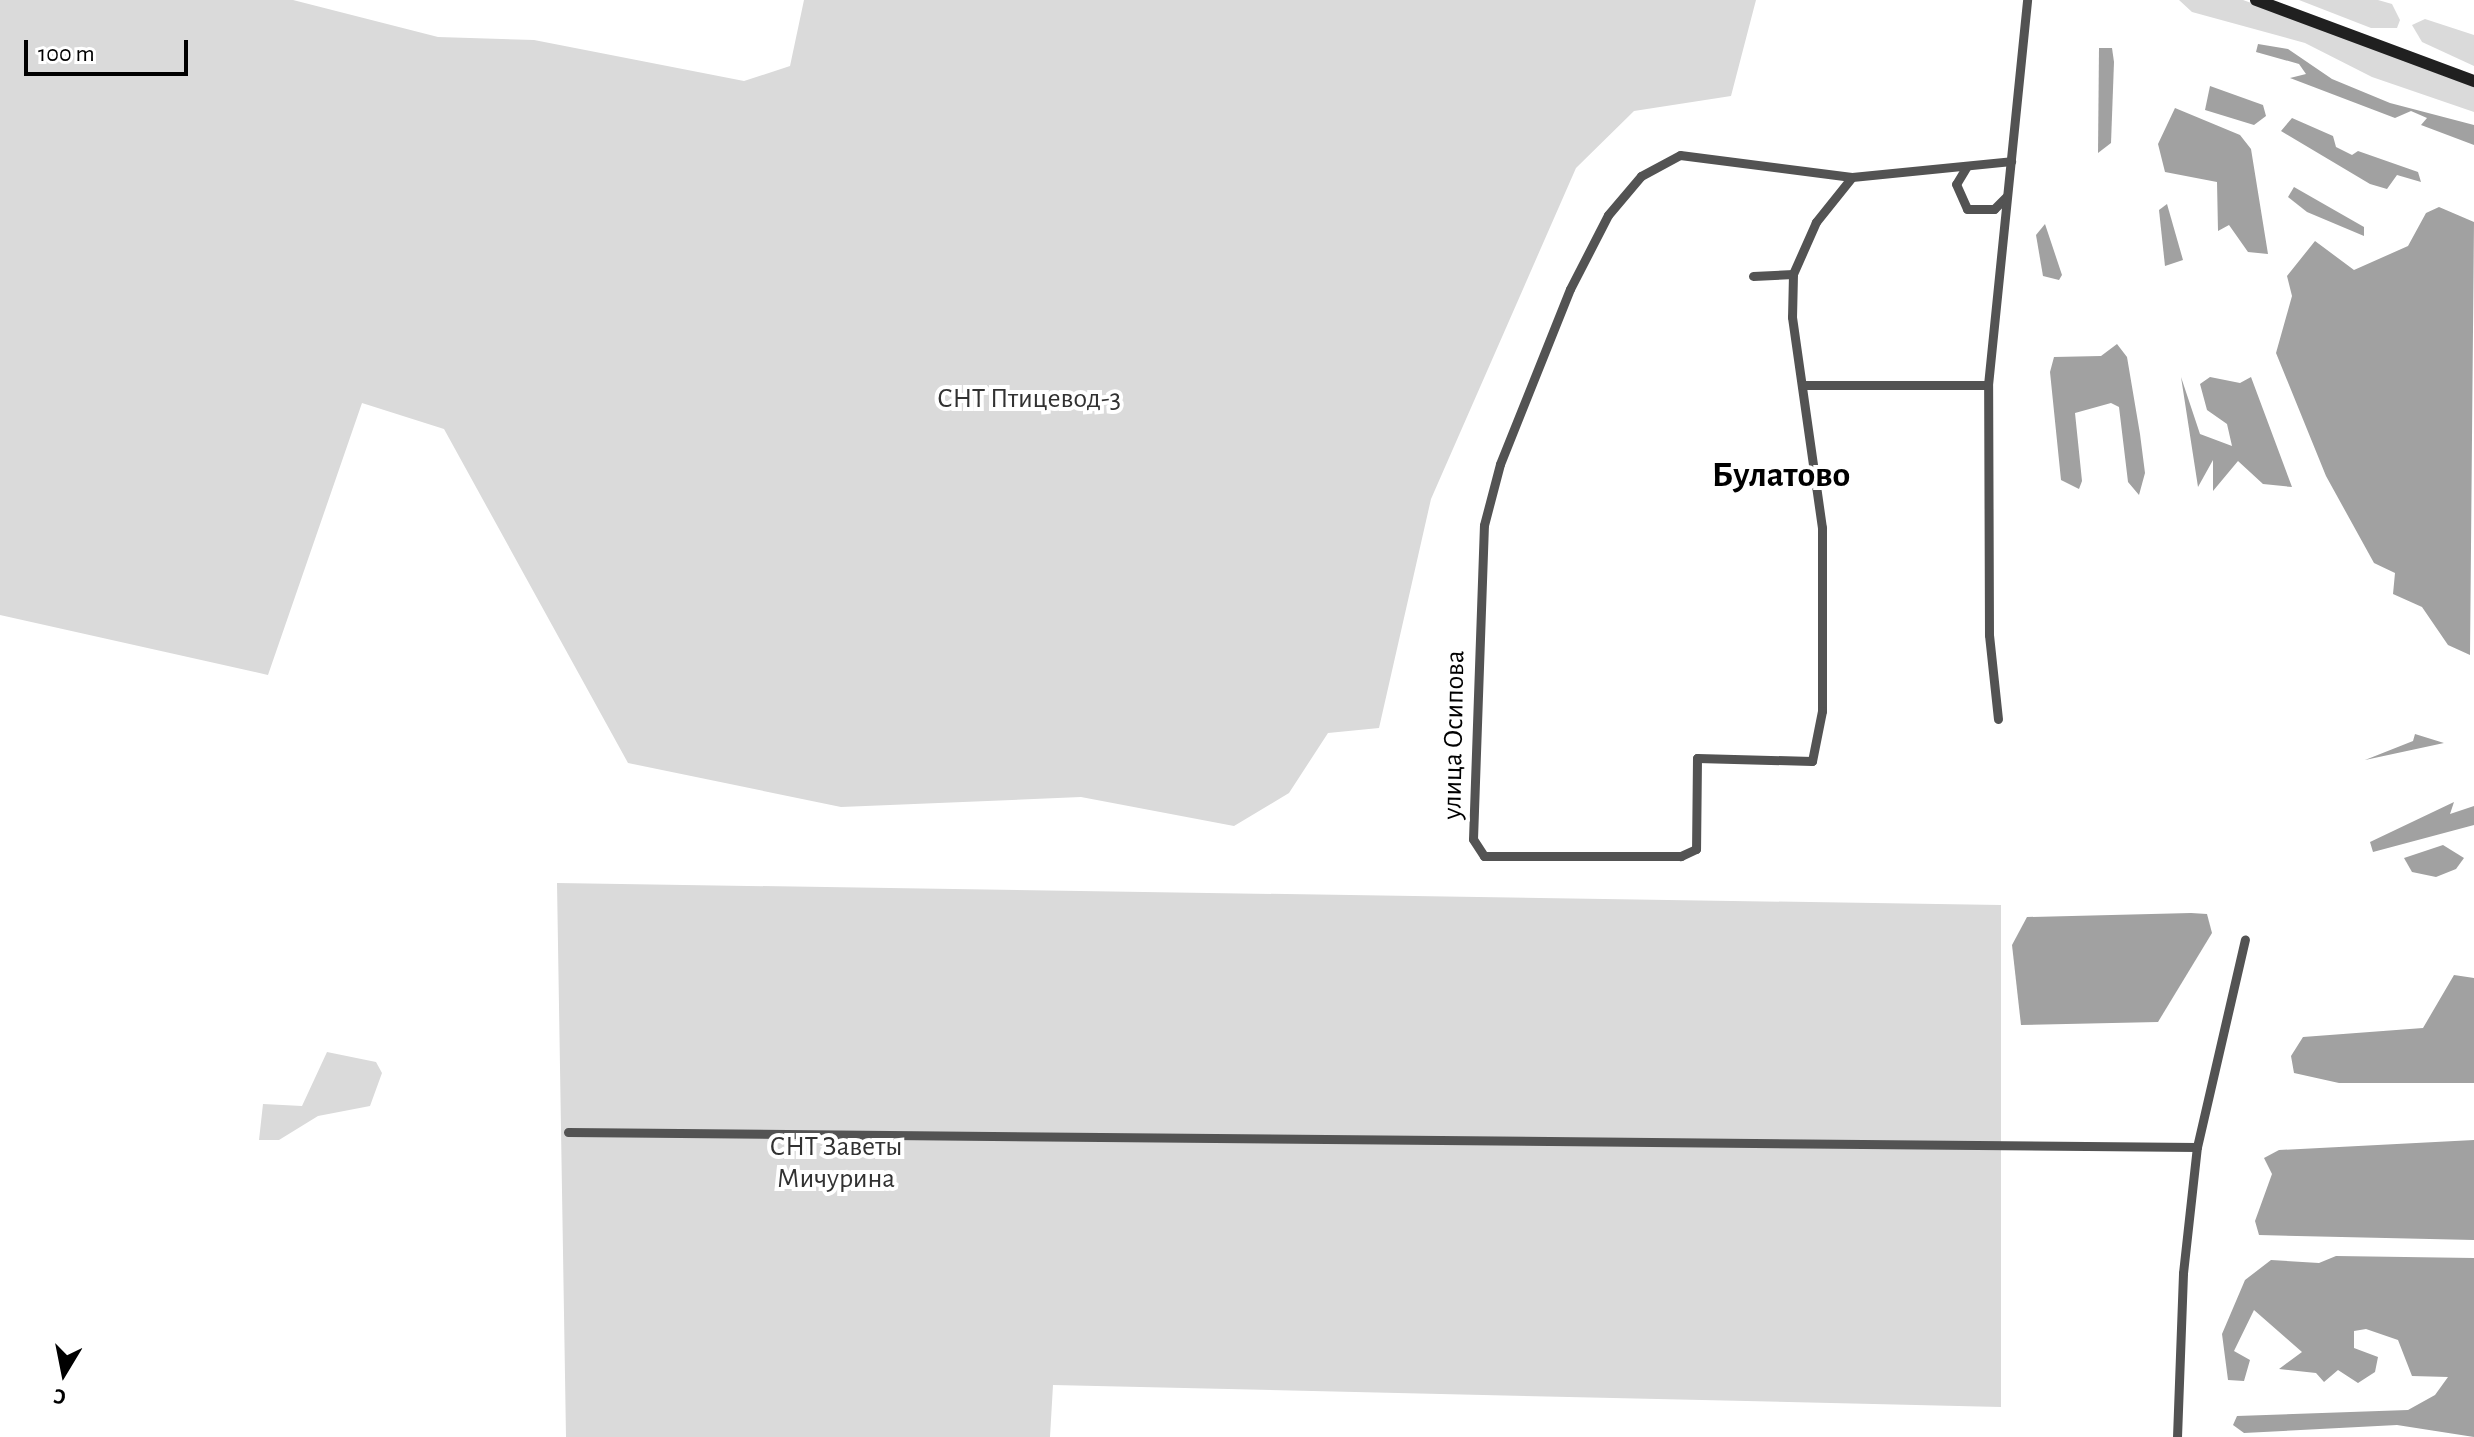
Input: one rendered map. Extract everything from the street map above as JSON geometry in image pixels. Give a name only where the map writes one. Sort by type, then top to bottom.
[{"type":"main road","points":[[2256,0],[2474,81]]},
{"type":"street","points":[[1998,719],[1989,635],[1988,385],[2027,0]]},
{"type":"street","name":"улица Осипова","points":[[1852,177],[1816,222],[1793,274],[1803,385],[1822,528],[1822,711],[1812,761],[1697,758],[1697,844],[1681,856],[1484,856],[1473,839],[1484,525],[1500,464],[1590,245],[1641,176],[1680,155],[1852,177],[2011,161]]},
{"type":"street","points":[[1967,166],[1956,184],[1967,209],[1994,209],[2007,196]]},
{"type":"street","points":[[1753,276],[1793,274]]},
{"type":"street","points":[[1803,385],[1988,385]]},
{"type":"street","points":[[2177,1437],[2183,1273],[2197,1147],[2245,939]]},
{"type":"street","points":[[568,1132],[2197,1147]]},
{"type":"green space","name":"СНТ Птицевод-3","points":[[0,0],[293,0],[438,37],[534,40],[744,81],[790,66],[804,0],[1756,0],[1731,96],[1634,111],[1576,168],[1431,499],[1379,728],[1328,733],[1289,793],[1234,826],[1081,797],[841,807],[628,763],[444,429],[362,403],[268,675],[0,615]]},
{"type":"green space","points":[[2179,0],[2243,0],[2423,65],[2474,85],[2474,112],[2372,77],[2305,43],[2192,12]]},
{"type":"green space","points":[[2299,0],[2378,0],[2392,4],[2400,20],[2397,28],[2371,28]]},
{"type":"green space","points":[[2425,19],[2474,35],[2474,66],[2422,42],[2412,25]]},
{"type":"green space","name":"СНТ Заветы Мичурина","points":[[557,883],[2001,905],[2001,1407],[1053,1385],[1050,1437],[566,1437]]},
{"type":"green space","points":[[327,1052],[376,1062],[382,1073],[370,1106],[318,1116],[279,1140],[259,1140],[263,1104],[302,1106]]},
{"type":"shaded area","points":[[2258,44],[2288,49],[2332,79],[2390,103],[2474,125],[2474,145],[2421,125],[2427,118],[2411,111],[2395,118],[2290,78],[2306,74],[2299,64],[2256,52]]},
{"type":"shaded area","points":[[2099,48],[2112,48],[2114,62],[2111,143],[2098,153]]},
{"type":"shaded area","points":[[2210,86],[2263,105],[2266,116],[2254,125],[2205,110]]},
{"type":"shaded area","points":[[2175,108],[2240,135],[2251,149],[2268,254],[2248,252],[2229,225],[2218,231],[2217,182],[2165,172],[2158,144]]},
{"type":"shaded area","points":[[2292,118],[2333,136],[2336,147],[2352,155],[2358,151],[2418,172],[2421,182],[2397,175],[2387,189],[2370,184],[2281,131]]},
{"type":"shaded area","points":[[2294,187],[2364,227],[2364,236],[2307,212],[2288,197]]},
{"type":"shaded area","points":[[2167,204],[2183,260],[2165,266],[2159,210]]},
{"type":"shaded area","points":[[2439,207],[2474,222],[2470,655],[2448,645],[2422,607],[2393,594],[2395,573],[2374,563],[2326,476],[2276,353],[2292,296],[2287,276],[2315,241],[2354,270],[2408,246],[2426,213]]},
{"type":"shaded area","points":[[2045,224],[2062,275],[2059,280],[2043,276],[2036,235]]},
{"type":"shaded area","points":[[2117,344],[2127,357],[2140,434],[2145,473],[2139,495],[2128,482],[2119,407],[2111,403],[2075,413],[2082,481],[2079,489],[2061,480],[2050,372],[2054,357],[2101,356]]},
{"type":"shaded area","points":[[2181,377],[2200,434],[2232,446],[2227,424],[2207,410],[2200,384],[2210,377],[2240,383],[2251,377],[2292,487],[2263,484],[2238,461],[2213,491],[2213,460],[2198,487]]},
{"type":"shaded area","points":[[2415,734],[2444,743],[2365,760],[2413,741]]},
{"type":"shaded area","points":[[2454,802],[2450,814],[2474,806],[2474,825],[2373,852],[2370,842]]},
{"type":"shaded area","points":[[2443,845],[2464,858],[2456,869],[2436,877],[2412,872],[2404,858]]},
{"type":"shaded area","points":[[2207,914],[2212,933],[2158,1022],[2021,1025],[2012,945],[2027,917]]},
{"type":"shaded area","points":[[2454,975],[2474,978],[2474,1083],[2339,1083],[2294,1073],[2291,1056],[2303,1037],[2423,1028]]},
{"type":"shaded area","points":[[2474,1140],[2474,1240],[2259,1235],[2255,1221],[2272,1174],[2264,1158],[2279,1150]]},
{"type":"shaded area","points":[[2336,1256],[2474,1258],[2474,1437],[2397,1425],[2244,1433],[2233,1425],[2237,1416],[2408,1410],[2435,1395],[2448,1377],[2412,1376],[2398,1340],[2366,1329],[2354,1331],[2354,1348],[2378,1357],[2375,1372],[2358,1383],[2338,1370],[2324,1382],[2316,1373],[2279,1369],[2302,1352],[2254,1310],[2234,1351],[2250,1360],[2244,1381],[2228,1380],[2222,1334],[2245,1280],[2271,1260],[2319,1263]]},
{"type":"district","name":"Булатово","points":[[1781,476]]}]
